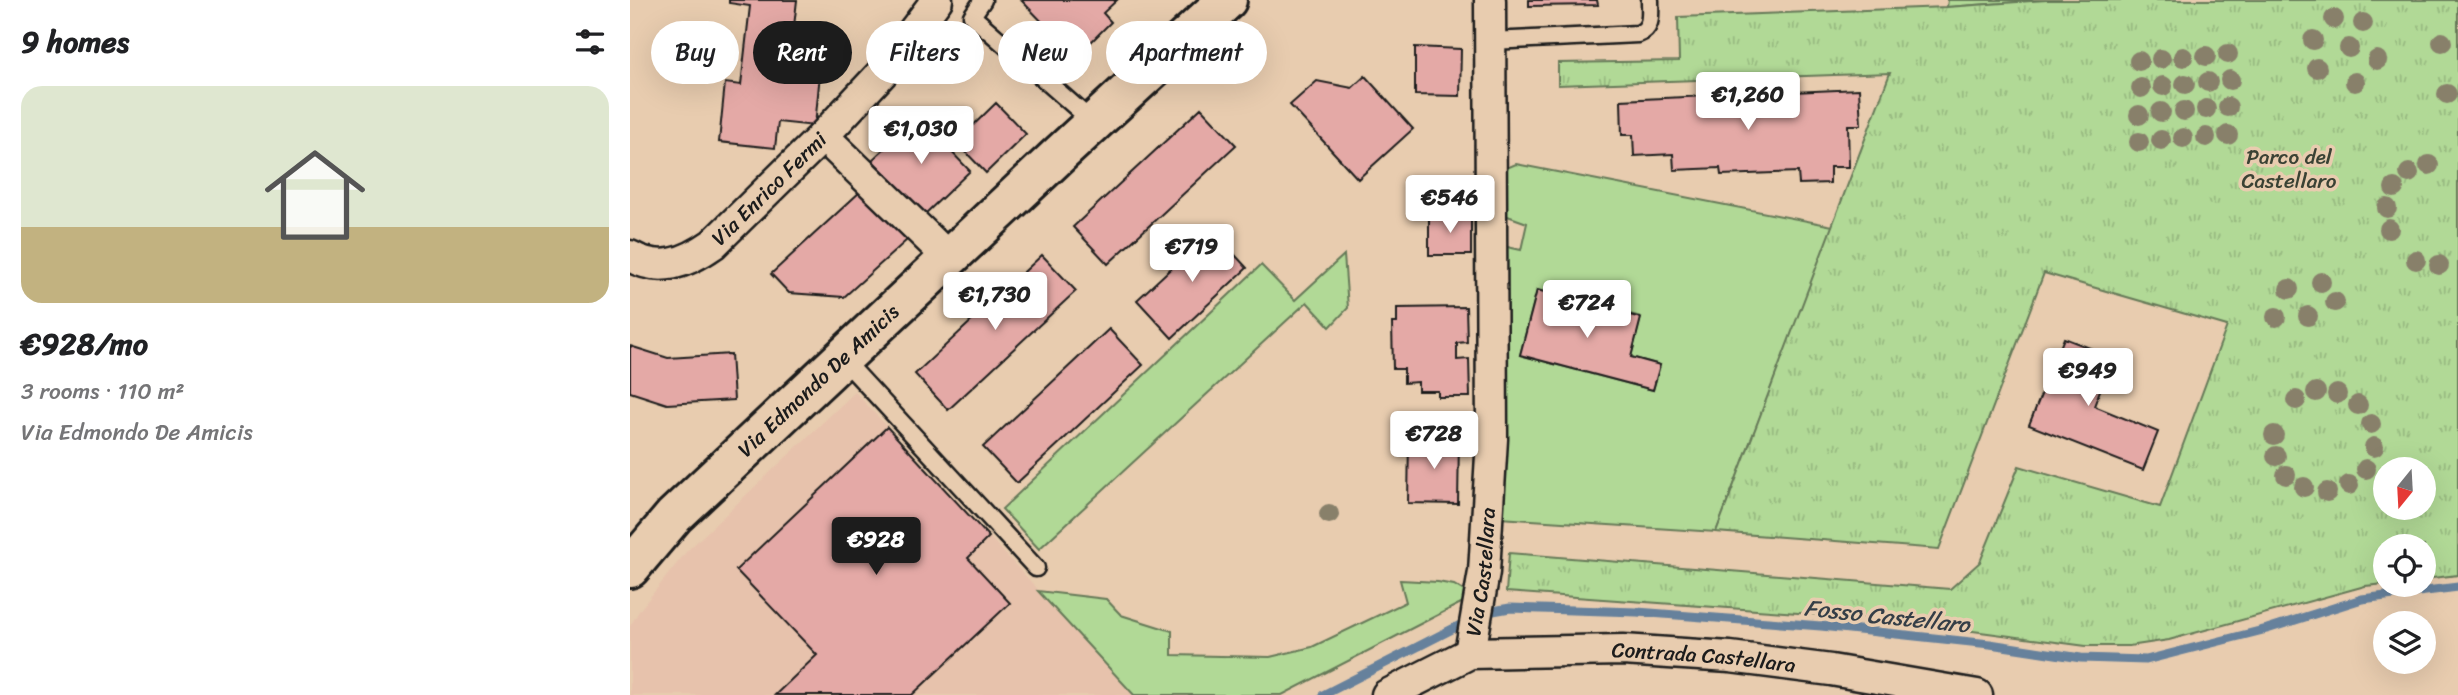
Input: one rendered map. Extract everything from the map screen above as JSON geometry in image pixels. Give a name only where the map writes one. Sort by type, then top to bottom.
[{"type":"main road","name":"Via Edmondo De Amicis","points":[[630,568],[674,516],[1227,0]]},
{"type":"street","name":"Via Enrico Fermi","points":[[630,256],[664,266],[680,263],[696,257],[730,229],[882,74],[937,0]]},
{"type":"street","name":"Via Castellara","points":[[1457,664],[1481,591],[1484,572],[1492,439],[1490,0]]},
{"type":"street","points":[[823,136],[949,258]]},
{"type":"street","name":"Contrada Castellara","points":[[1457,664],[1623,650],[1730,657],[1831,670],[1977,695]]},
{"type":"street","points":[[1387,695],[1457,664]]},
{"type":"lane","points":[[983,0],[972,16],[1094,123]]},
{"type":"lane","points":[[1490,41],[1638,34],[1648,27],[1650,0]]},
{"type":"lane","points":[[842,358],[1036,568]]},
{"type":"shaded area","points":[[855,392],[1134,695],[630,695],[630,626],[639,611],[687,551]]},
{"type":"green space","points":[[1948,0],[2047,0],[1947,7]]},
{"type":"green space","name":"Parco del Castellaro","points":[[2047,0],[2458,0],[2458,575],[2436,578],[2436,534],[2373,534],[2373,585],[2169,640],[2129,646],[2086,646],[1883,619],[1506,592],[1509,553],[1950,589],[1980,562],[2019,466],[2160,507],[2227,326],[2044,273],[1939,549],[1716,532],[1890,73],[1558,85],[1558,63],[1679,61],[1678,17],[1947,7]]},
{"type":"green space","points":[[1516,164],[1833,226],[1716,532],[1500,518],[1503,246],[1521,250],[1527,223],[1502,214],[1502,170]],"holes":[[[1537,290],[1641,317],[1631,357],[1660,365],[1653,390],[1520,355]]]},
{"type":"green space","points":[[1344,255],[1348,308],[1330,327],[1307,302],[1039,549],[1002,509],[1261,265],[1295,300]]},
{"type":"green space","points":[[1400,580],[1454,585],[1464,591],[1463,602],[1282,695],[1134,695],[1038,591],[1106,599],[1121,615],[1172,631],[1172,655],[1270,657],[1312,647],[1406,602]]},
{"type":"building","points":[[729,0],[797,0],[795,21],[753,21],[753,84],[819,84],[815,126],[778,122],[775,148],[719,142],[725,84],[741,85],[750,6],[729,3]]},
{"type":"building","points":[[1021,0],[1117,0],[1103,13],[1110,21],[1106,21],[1106,27],[1092,41],[1092,21],[1041,21]]},
{"type":"building","points":[[1529,0],[1597,0],[1598,5],[1529,6]]},
{"type":"building","points":[[1415,47],[1461,49],[1460,96],[1415,95]]},
{"type":"building","points":[[1365,76],[1413,129],[1358,179],[1290,105],[1317,81],[1352,88]]},
{"type":"building","points":[[1859,89],[1861,125],[1848,125],[1849,167],[1830,167],[1830,183],[1799,184],[1798,172],[1721,175],[1720,168],[1674,170],[1673,154],[1634,156],[1633,135],[1622,135],[1621,100]]},
{"type":"building","points":[[996,103],[1026,134],[986,173],[956,142]]},
{"type":"building","points":[[1201,108],[1236,145],[1108,264],[1073,227]]},
{"type":"building","points":[[918,117],[970,171],[924,215],[872,160]]},
{"type":"building","points":[[861,191],[907,240],[844,297],[789,293],[771,274]]},
{"type":"building","points":[[1429,215],[1471,215],[1471,255],[1429,255]]},
{"type":"building","points":[[1212,230],[1247,268],[1172,338],[1137,300]]},
{"type":"building","points":[[1042,255],[1076,291],[948,410],[915,374]]},
{"type":"building","points":[[1537,290],[1641,318],[1631,357],[1660,365],[1653,390],[1520,355]]},
{"type":"building","points":[[1466,307],[1467,342],[1457,343],[1457,360],[1469,359],[1470,397],[1438,397],[1438,391],[1418,391],[1418,382],[1404,383],[1404,369],[1393,369],[1392,323],[1397,323],[1397,308]]},
{"type":"building","points":[[1109,329],[1143,365],[1017,483],[983,447]]},
{"type":"building","points":[[2064,338],[2113,357],[2094,406],[2158,432],[2143,470],[2029,425]]},
{"type":"building","points":[[630,346],[668,358],[731,354],[734,400],[667,404],[630,392]]},
{"type":"building","points":[[887,427],[989,537],[968,558],[1010,603],[912,695],[775,695],[817,655],[736,570]]},
{"type":"building","points":[[1409,438],[1459,438],[1458,504],[1408,503]]},
{"type":"waterway","name":"Fosso Castellaro","points":[[1482,613],[1510,608],[1637,612],[1821,626],[1990,644],[2081,658],[2146,660],[2267,629],[2362,599],[2458,587]]},
{"type":"waterway","name":"Fosso Castellaro","points":[[1323,695],[1470,620]]}]
